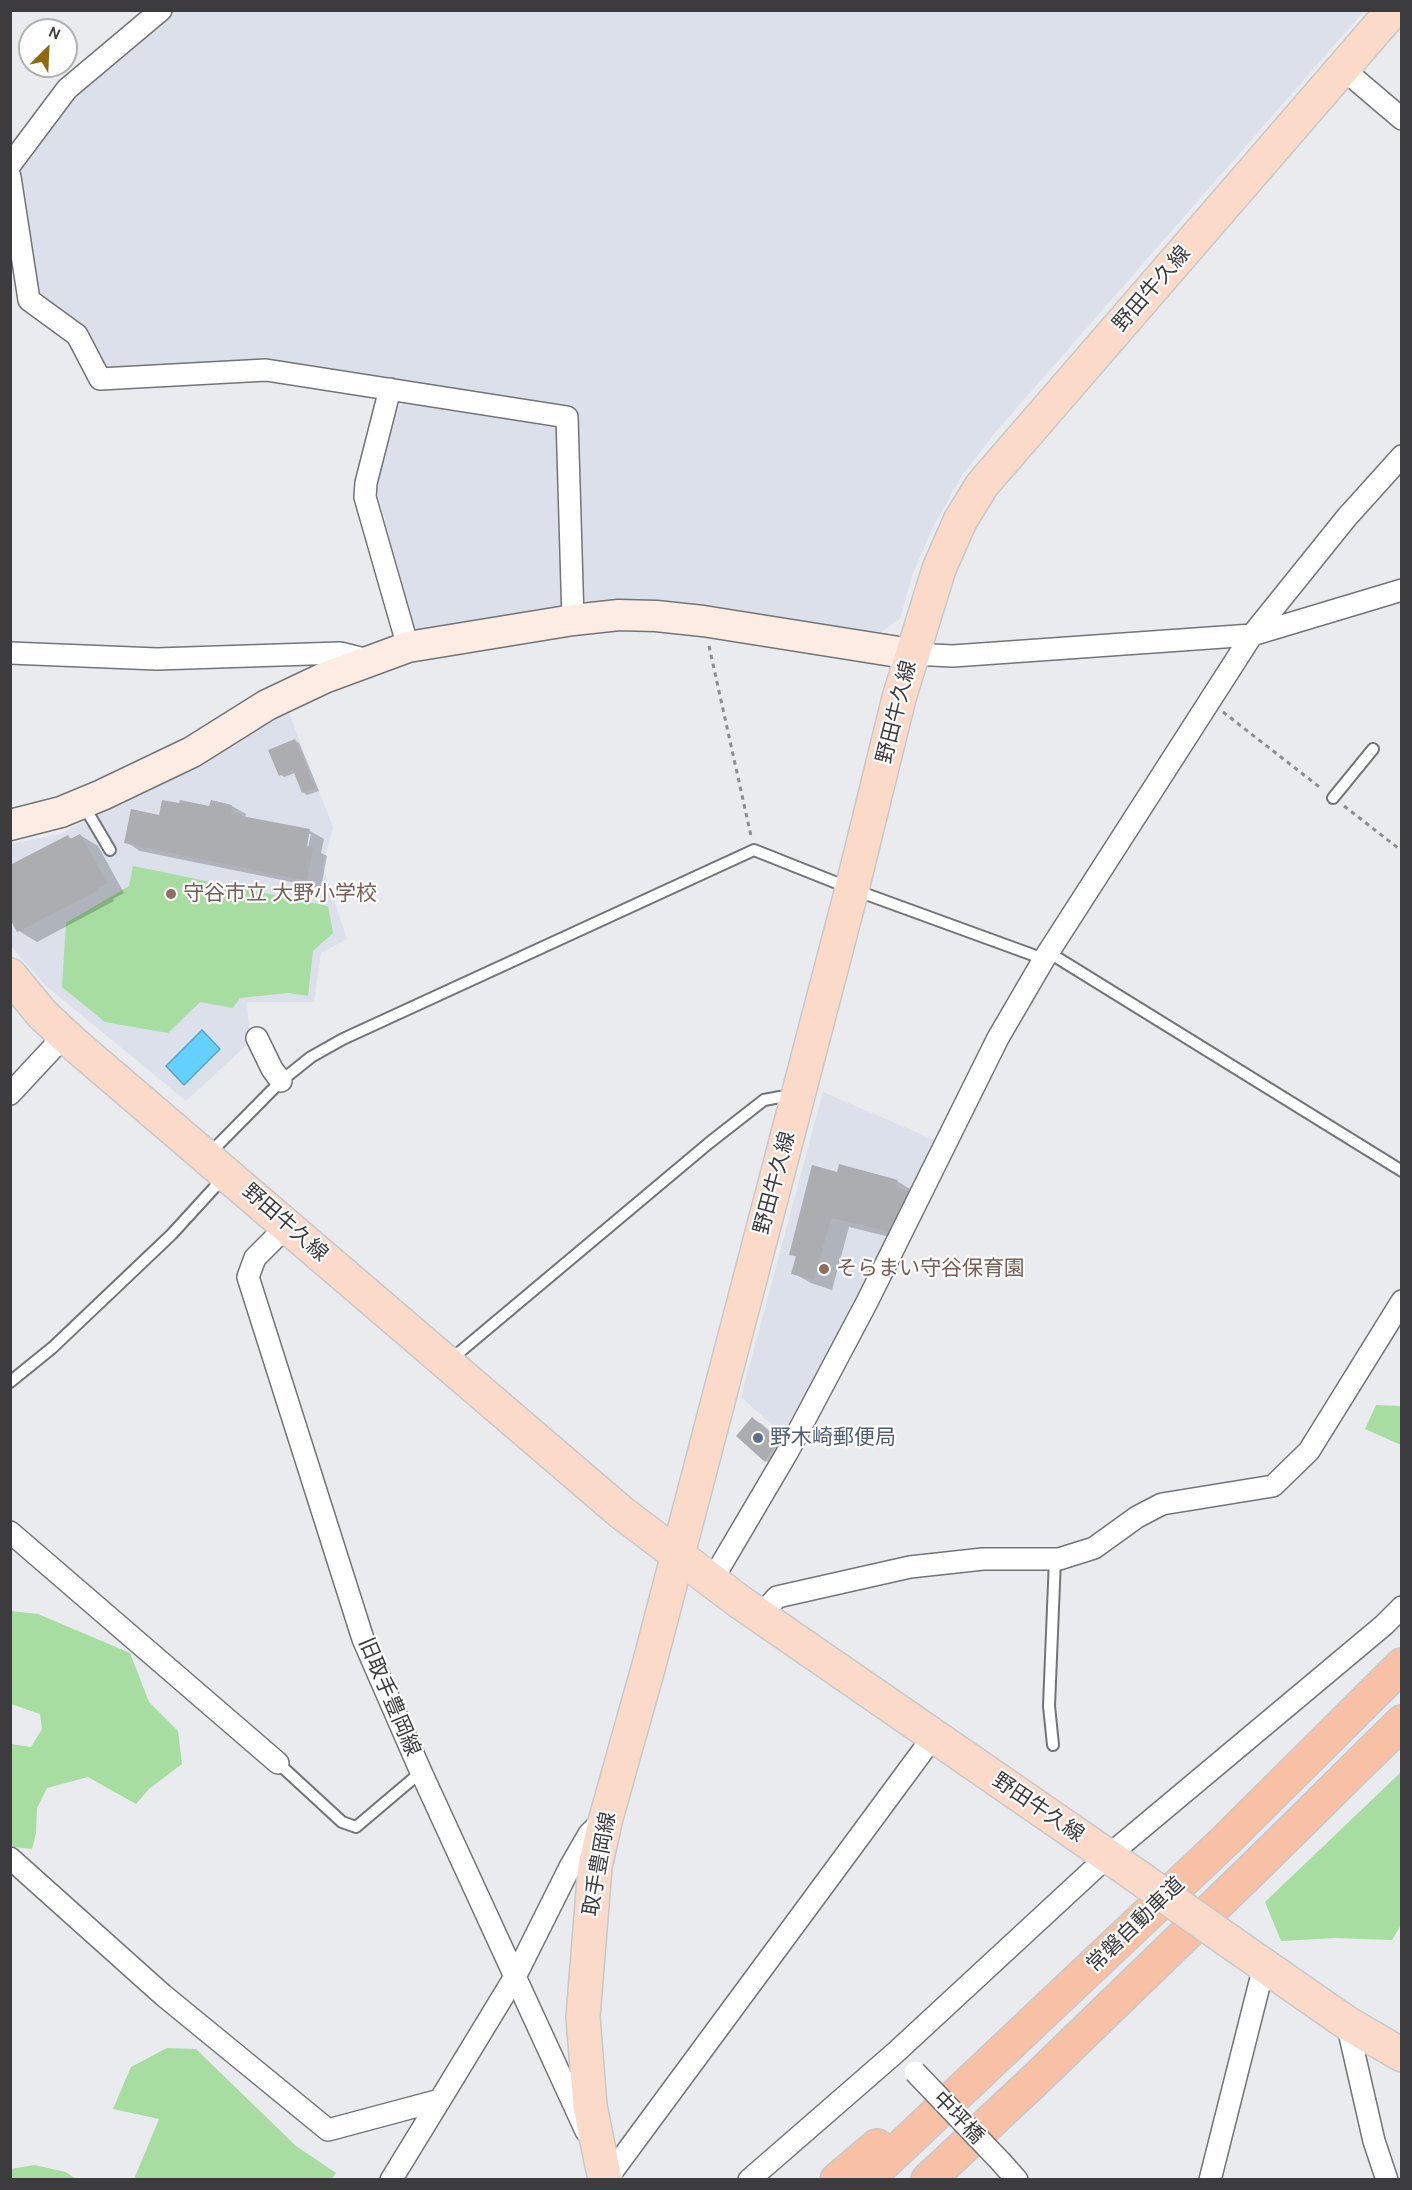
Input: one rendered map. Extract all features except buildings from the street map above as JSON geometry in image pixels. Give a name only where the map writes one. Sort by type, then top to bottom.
[{"type":"highway","name":"常磐自動車道","points":[[866,2180],[1226,1840],[1401,1665]]},
{"type":"highway","name":"常磐自動車道","points":[[928,2180],[1253,1869],[1401,1722]]},
{"type":"highway","points":[[837,2180],[1097,1962]]},
{"type":"highway","points":[[946,2180],[1034,2081]]},
{"type":"main road","name":"野田牛久線","points":[[677,1556],[852,889],[911,654],[930,592],[948,546],[982,485],[1393,10]]},
{"type":"main road","name":"野田牛久線","points":[[10,975],[42,1014],[64,1036],[288,1225],[622,1513],[677,1556],[933,1737],[1347,2023],[1397,2044]]},
{"type":"main road","name":"取手豊岡線","points":[[604,2174],[590,2106],[583,2017],[595,1867],[606,1818],[677,1556]]},
{"type":"street","points":[[10,165],[67,89],[161,10]]},
{"type":"street","points":[[1342,68],[1401,119]]},
{"type":"street","points":[[10,177],[29,300],[77,335],[100,379],[267,370],[567,417],[573,620]]},
{"type":"street","points":[[390,389],[366,483],[365,497],[408,647]]},
{"type":"street","points":[[711,1582],[798,1433],[867,1302],[998,1038],[1046,956],[1252,635],[1347,518],[1401,456]]},
{"type":"street","points":[[10,825],[41,818],[82,803],[192,752],[267,705],[324,678],[408,647],[573,620],[619,615],[703,621],[911,654],[953,656],[1252,635],[1401,590]]},
{"type":"street","points":[[10,653],[157,659],[340,653],[372,661]]},
{"type":"street","points":[[10,1094],[64,1036]]},
{"type":"street","points":[[257,1038],[272,1070],[281,1081]]},
{"type":"street","name":"旧取手豊岡線","points":[[288,1225],[255,1258],[248,1277],[363,1640],[604,2174]]},
{"type":"street","points":[[760,1616],[777,1597],[910,1567],[983,1559],[1055,1559],[1094,1548],[1137,1517],[1162,1504],[1274,1486],[1309,1451],[1401,1301]]},
{"type":"street","points":[[10,1532],[278,1763]]},
{"type":"street","points":[[749,2180],[895,2053],[1121,1865],[1401,1607]]},
{"type":"street","points":[[604,2174],[933,1737]]},
{"type":"street","points":[[391,2180],[516,1976],[570,1867],[589,1834],[606,1818]]},
{"type":"street","points":[[13,1866],[163,1995],[328,2130],[440,2100]]},
{"type":"street","points":[[1210,2180],[1264,1966]]},
{"type":"street","points":[[1347,2023],[1374,2141],[1388,2180]]},
{"type":"street","name":"中坪橋","points":[[895,2053],[1017,2180]]},
{"type":"lane","points":[[1333,798],[1373,749]]},
{"type":"lane","points":[[82,803],[110,850]]},
{"type":"lane","points":[[10,1382],[52,1348],[172,1234],[217,1165],[281,1081],[311,1057],[343,1039],[754,850],[852,889],[1046,956],[1401,1171]]},
{"type":"lane","points":[[447,1363],[764,1100],[780,1097],[797,1100]]},
{"type":"lane","points":[[1053,1745],[1049,1706],[1055,1559]]},
{"type":"lane","points":[[278,1763],[342,1822],[356,1827],[421,1772]]},
{"type":"path","points":[[703,621],[754,850]]},
{"type":"path","points":[[1210,702],[1401,851]]},
{"type":"shaded area","points":[[161,11],[1364,11],[993,435],[961,477],[933,527],[913,573],[900,619],[881,632],[702,612],[426,632],[414,627],[376,487],[398,407],[407,402],[266,370],[100,379],[77,335],[29,300],[11,177],[67,89]]},
{"type":"shaded area","name":"守谷市立 大野小学校","points":[[288,711],[333,827],[323,867],[347,939],[321,953],[314,1002],[247,1002],[250,1042],[186,1101],[45,985],[11,946],[10,844],[60,834]]},
{"type":"shaded area","name":"そらまい守谷保育園","points":[[823,1092],[937,1141],[786,1437],[741,1397]]},
{"type":"green space","points":[[133,866],[328,906],[333,933],[313,951],[308,996],[288,993],[240,998],[233,1008],[200,1002],[168,1033],[105,1022],[62,987],[66,923],[129,886]]},
{"type":"green space","points":[[1376,1405],[1401,1406],[1401,1445],[1365,1429]]},
{"type":"green space","points":[[11,1611],[38,1614],[130,1653],[149,1702],[178,1731],[182,1764],[149,1789],[136,1804],[88,1777],[47,1788],[37,1808],[36,1833],[32,1849],[14,1847],[11,1843],[11,1744],[31,1747],[42,1729],[40,1714],[11,1704]]},
{"type":"green space","points":[[1401,1772],[1401,1925],[1392,1940],[1335,1938],[1281,1941],[1265,1902]]},
{"type":"green space","points":[[167,2048],[196,2049],[296,2146],[336,2173],[331,2180],[134,2179],[159,2119],[113,2109],[131,2067]]},
{"type":"green space","points":[[34,2165],[66,2172],[76,2179],[11,2179],[11,2169]]},
{"type":"water","points":[[202,1030],[220,1049],[184,1085],[166,1066]]},
{"type":"place","name":"守谷市立 大野小学校","points":[[171,894]]},
{"type":"place","name":"そらまい守谷保育園","points":[[824,1269]]},
{"type":"place","name":"野木崎郵便局","points":[[758,1438]]}]
